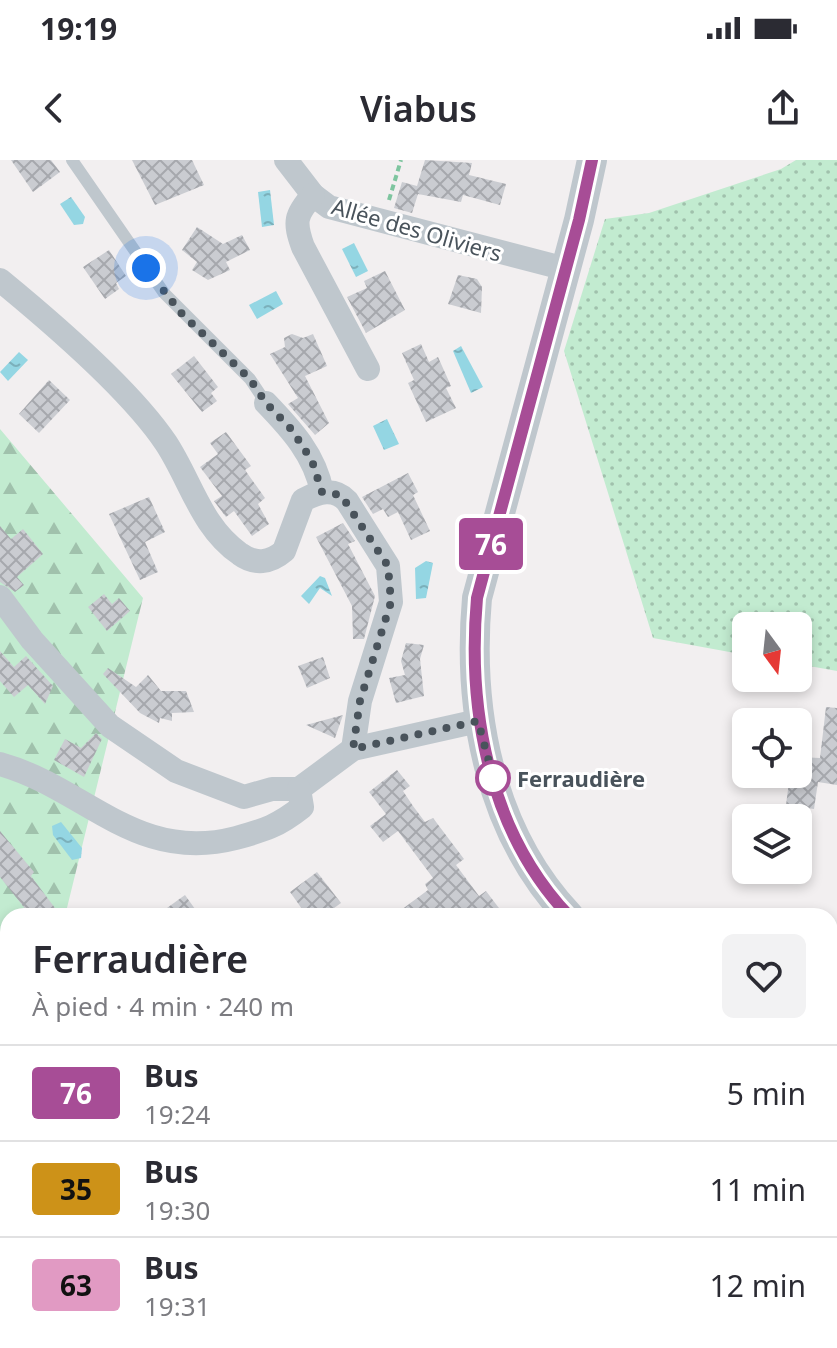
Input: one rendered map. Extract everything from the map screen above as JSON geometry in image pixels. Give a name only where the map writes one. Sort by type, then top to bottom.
[{"type":"street","name":"Allée des Oliviers","points":[[286,160],[313,195],[329,207],[566,269]]},
{"type":"street","points":[[554,908],[517,839],[488,765],[478,721],[473,648],[477,598],[566,269],[592,160]]},
{"type":"street","points":[[313,195],[299,210],[295,226],[303,247],[368,369]]},
{"type":"street","points":[[0,280],[121,392],[157,432],[203,514],[237,553],[262,562],[274,559],[284,551],[303,500],[322,492],[341,495],[388,566],[391,602],[360,701],[353,749]]},
{"type":"street","points":[[266,403],[292,430],[312,461],[322,492]]},
{"type":"street","points":[[0,597],[32,640],[110,726],[176,771],[244,797],[272,789],[299,789],[353,749],[478,721]]},
{"type":"street","points":[[0,764],[32,773],[103,816],[153,838],[206,845],[279,826],[302,807],[299,789]]},
{"type":"lane","points":[[72,160],[164,293],[250,379],[266,403]]},
{"type":"path","points":[[382,221],[401,160]]},
{"type":"green space","points":[[796,160],[837,160],[837,671],[812,667],[812,612],[732,612],[732,652],[653,638],[564,351],[605,219],[649,213],[781,169]]},
{"type":"green space","points":[[0,429],[143,598],[67,908],[0,908]]},
{"type":"water","points":[[270,190],[274,225],[262,227],[258,192]]},
{"type":"water","points":[[71,197],[85,217],[83,224],[74,225],[60,204]]},
{"type":"water","points":[[354,243],[368,271],[356,277],[342,249]]},
{"type":"water","points":[[276,291],[283,304],[257,319],[249,305]]},
{"type":"water","points":[[461,346],[483,387],[471,393],[453,351]]},
{"type":"water","points":[[19,352],[28,360],[8,381],[0,372]]},
{"type":"water","points":[[387,419],[399,444],[384,450],[373,426]]},
{"type":"water","points":[[426,561],[433,563],[426,598],[416,599],[415,568]]},
{"type":"water","points":[[320,576],[325,578],[332,596],[320,588],[309,604],[301,596]]},
{"type":"water","points":[[61,822],[82,848],[81,858],[72,860],[53,835],[52,826]]},
{"type":"building","points":[[11,160],[51,160],[60,172],[33,192]]},
{"type":"building","points":[[132,160],[192,160],[204,185],[155,205]]},
{"type":"building","points":[[425,160],[472,163],[469,175],[506,184],[500,205],[463,195],[461,202],[418,194],[412,213],[394,208],[402,182],[417,186]]},
{"type":"building","points":[[197,227],[223,244],[242,235],[250,250],[226,262],[230,270],[208,280],[192,270],[197,262],[182,250]]},
{"type":"building","points":[[109,250],[126,276],[116,283],[119,289],[105,299],[83,267]]},
{"type":"building","points":[[385,271],[405,310],[366,333],[347,297],[367,288],[364,281]]},
{"type":"building","points":[[458,275],[477,279],[482,287],[481,313],[448,304]]},
{"type":"building","points":[[292,334],[303,338],[313,334],[327,366],[305,376],[329,423],[315,435],[288,404],[298,398],[270,354],[285,347],[284,338]]},
{"type":"building","points":[[421,344],[429,362],[438,357],[451,386],[446,388],[456,408],[426,422],[408,383],[414,380],[402,353]]},
{"type":"building","points":[[194,356],[218,387],[211,393],[217,401],[202,412],[171,374]]},
{"type":"building","points":[[49,380],[70,400],[39,433],[19,414]]},
{"type":"building","points":[[226,432],[251,466],[245,470],[265,498],[258,504],[269,524],[252,536],[234,511],[226,517],[214,501],[222,496],[200,467],[218,454],[210,443]]},
{"type":"building","points":[[408,473],[418,492],[413,495],[430,531],[411,540],[398,512],[388,517],[383,509],[373,514],[362,497]]},
{"type":"building","points":[[149,497],[165,532],[145,542],[158,572],[140,580],[109,514]]},
{"type":"building","points":[[343,523],[355,541],[348,544],[375,596],[364,639],[353,639],[352,606],[316,537]]},
{"type":"building","points":[[0,526],[11,539],[23,529],[43,554],[17,577],[24,585],[15,592],[0,582]]},
{"type":"building","points":[[104,594],[112,604],[119,598],[130,611],[107,631],[88,607]]},
{"type":"building","points":[[406,643],[424,645],[420,659],[424,696],[396,703],[389,678],[405,675],[401,661]]},
{"type":"building","points":[[0,651],[14,667],[26,656],[53,686],[45,704],[28,685],[14,697],[0,681]]},
{"type":"building","points":[[323,657],[330,678],[307,688],[298,666]]},
{"type":"building","points":[[108,668],[136,687],[148,675],[161,691],[186,691],[194,712],[172,713],[172,721],[160,718],[159,723],[140,713],[103,674]]},
{"type":"building","points":[[826,707],[837,708],[837,785],[818,782],[814,809],[812,804],[786,804],[788,788],[812,788],[812,758],[820,758]]},
{"type":"building","points":[[343,715],[335,738],[306,725]]},
{"type":"building","points":[[96,733],[102,739],[84,777],[54,760],[65,739],[81,748]]},
{"type":"building","points":[[397,770],[410,786],[403,791],[425,822],[433,818],[464,859],[456,865],[479,896],[486,891],[499,908],[404,908],[428,890],[425,884],[433,878],[398,831],[383,842],[370,826],[386,814],[369,792]]},
{"type":"building","points":[[0,831],[34,872],[31,876],[55,908],[24,908],[0,877]]},
{"type":"building","points":[[317,872],[341,903],[334,908],[301,908],[290,892]]},
{"type":"building","points":[[185,895],[194,908],[167,908]]},
{"type":"bus line","name":"76","points":[[561,908],[517,839],[488,765],[478,721],[473,648],[477,598],[526,406],[579,220],[592,160]]},
{"type":"place","name":"Ferraudière","points":[[493,778]]},
{"type":"route","points":[[146,268],[182,314],[250,379],[266,403],[292,430],[312,461],[322,492],[341,495],[347,501],[388,566],[391,602],[360,701],[353,749],[478,721],[496,788],[493,778]]}]
